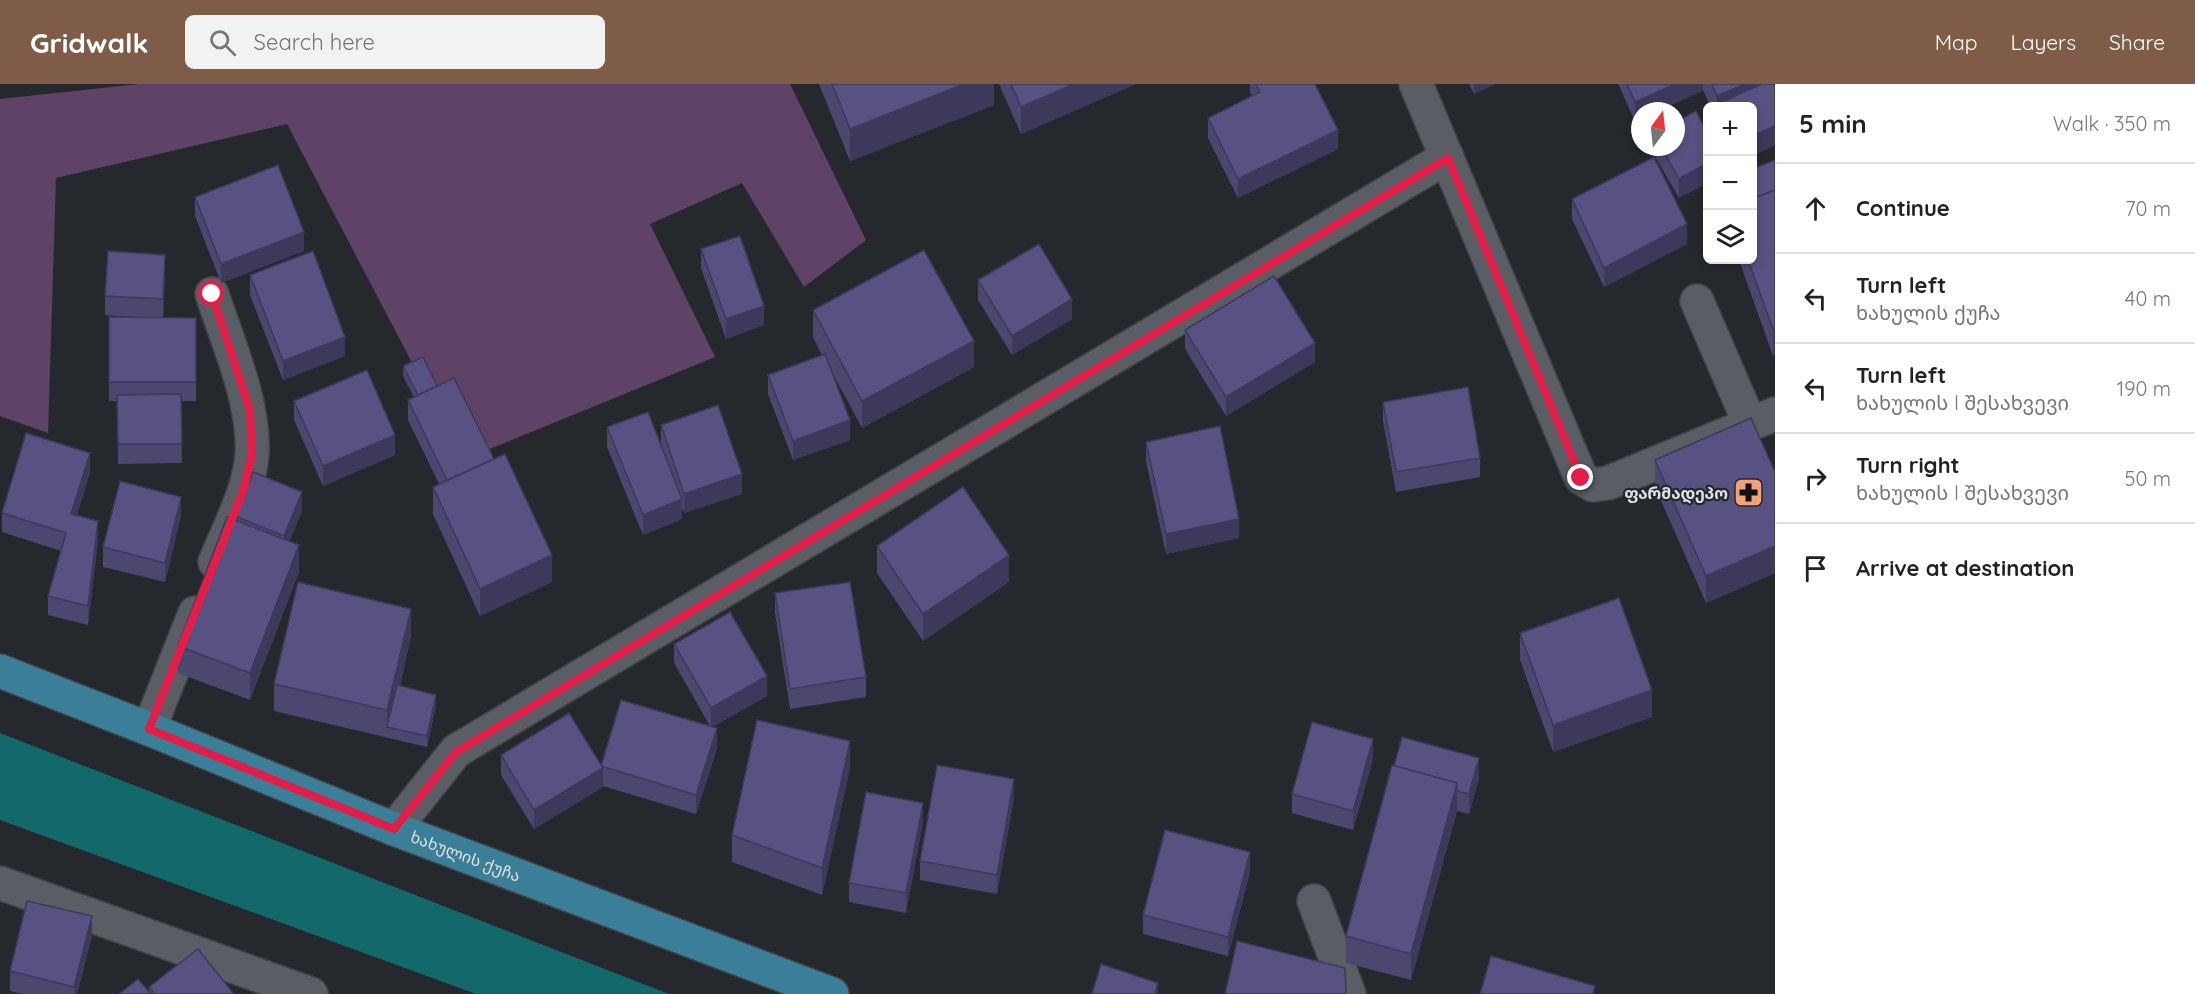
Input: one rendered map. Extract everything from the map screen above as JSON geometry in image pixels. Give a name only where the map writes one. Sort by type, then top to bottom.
[{"type":"main road","name":"ხახულის ქუჩა","points":[[0,671],[394,829],[832,994]]},
{"type":"street","points":[[1416,84],[1581,478],[1593,485],[1608,483],[1762,419],[1697,301]]},
{"type":"street","points":[[394,829],[456,752],[1448,158]]},
{"type":"street","points":[[149,729],[243,491],[252,455],[250,410],[212,294]]},
{"type":"street","points":[[0,883],[310,994]]},
{"type":"street","points":[[1314,901],[1349,994]]},
{"type":"shaded area","points":[[139,84],[790,84],[866,240],[804,287],[742,183],[650,224],[715,357],[463,460],[287,124],[56,178],[48,433],[0,416],[0,99]]},
{"type":"water","points":[[0,733],[669,994],[476,994],[0,820]]},
{"type":"building","points":[[832,84],[964,84],[850,129]]},
{"type":"building","points":[[1011,84],[1074,84],[1021,107]]},
{"type":"building","points":[[1256,84],[1315,84],[1338,130],[1238,179],[1208,118],[1260,92]]},
{"type":"building","points":[[1627,84],[1675,84],[1635,102]]},
{"type":"building","points":[[1712,84],[1745,84],[1717,96]]},
{"type":"building","points":[[1762,84],[1775,84],[1775,126],[1757,134],[1757,102],[1722,102]]},
{"type":"building","points":[[1696,111],[1703,125],[1703,165],[1679,179],[1666,156],[1685,156],[1685,117]]},
{"type":"building","points":[[1654,157],[1687,224],[1604,268],[1572,199]]},
{"type":"building","points":[[1775,160],[1775,190],[1757,197],[1757,167]]},
{"type":"building","points":[[278,165],[304,232],[221,264],[195,197]]},
{"type":"building","points":[[1775,190],[1775,328],[1773,329],[1749,264],[1757,264],[1757,197]]},
{"type":"building","points":[[740,236],[764,306],[726,319],[701,249]]},
{"type":"building","points":[[1039,244],[1072,299],[1012,336],[978,280]]},
{"type":"building","points":[[924,250],[974,341],[862,401],[813,310]]},
{"type":"building","points":[[108,251],[165,255],[163,299],[105,296]]},
{"type":"building","points":[[313,251],[345,337],[283,361],[250,275]]},
{"type":"building","points":[[1274,276],[1315,343],[1226,397],[1185,330]]},
{"type":"building","points":[[109,317],[196,318],[196,382],[109,382]]},
{"type":"building","points":[[825,354],[850,420],[793,441],[768,375]]},
{"type":"building","points":[[423,357],[437,386],[418,395],[403,366]]},
{"type":"building","points":[[367,370],[395,435],[323,466],[294,401]]},
{"type":"building","points":[[454,378],[494,459],[447,480],[408,400]]},
{"type":"building","points":[[1468,387],[1480,458],[1396,472],[1383,402]]},
{"type":"building","points":[[181,394],[182,444],[118,444],[117,395]]},
{"type":"building","points":[[718,405],[742,474],[684,494],[661,425]]},
{"type":"building","points":[[648,412],[682,499],[643,515],[607,427]]},
{"type":"building","points":[[1751,418],[1775,472],[1775,546],[1706,576],[1655,460]]},
{"type":"building","points":[[1220,426],[1239,519],[1166,534],[1146,442]]},
{"type":"building","points":[[26,433],[90,453],[71,514],[98,521],[88,606],[48,596],[66,533],[2,513]]},
{"type":"building","points":[[505,454],[552,555],[480,589],[433,487]]},
{"type":"building","points":[[253,472],[302,492],[284,536],[235,516]]},
{"type":"building","points":[[120,481],[181,497],[165,563],[103,547]]},
{"type":"building","points":[[963,487],[1009,555],[923,614],[877,546]]},
{"type":"building","points":[[227,517],[299,545],[250,673],[178,646]]},
{"type":"building","points":[[298,582],[411,609],[387,710],[274,684]]},
{"type":"building","points":[[850,582],[866,677],[790,689],[775,593]]},
{"type":"building","points":[[1619,598],[1652,690],[1553,725],[1520,633]]},
{"type":"building","points":[[730,612],[767,676],[711,708],[674,644]]},
{"type":"building","points":[[397,685],[436,695],[427,736],[387,727]]},
{"type":"building","points":[[621,700],[717,728],[696,795],[601,766]]},
{"type":"building","points":[[569,713],[603,768],[534,810],[501,755]]},
{"type":"building","points":[[757,720],[850,741],[822,868],[732,835]]},
{"type":"building","points":[[1312,722],[1373,739],[1353,811],[1292,794]]},
{"type":"building","points":[[1402,737],[1479,758],[1469,794],[1457,791],[1457,783],[1394,766]]},
{"type":"building","points":[[937,765],[1014,779],[997,875],[920,861]]},
{"type":"building","points":[[1392,765],[1457,783],[1411,954],[1346,936]]},
{"type":"building","points":[[866,792],[923,803],[906,893],[849,883]]},
{"type":"building","points":[[1165,830],[1250,852],[1228,937],[1143,915]]},
{"type":"building","points":[[27,901],[92,916],[74,987],[10,971]]},
{"type":"building","points":[[1237,941],[1345,968],[1346,994],[1225,994]]},
{"type":"building","points":[[198,949],[234,994],[155,994],[149,987]]},
{"type":"building","points":[[1491,956],[1595,986],[1593,994],[1480,994]]},
{"type":"building","points":[[1101,964],[1158,983],[1155,994],[1092,994]]},
{"type":"building","points":[[138,979],[151,994],[119,994]]},
{"type":"place","name":"ფარმადეპო","points":[[1749,493]]},
{"type":"route","points":[[212,294],[250,410],[252,455],[243,491],[149,729],[394,829],[456,752],[1448,158],[1581,478]]}]
